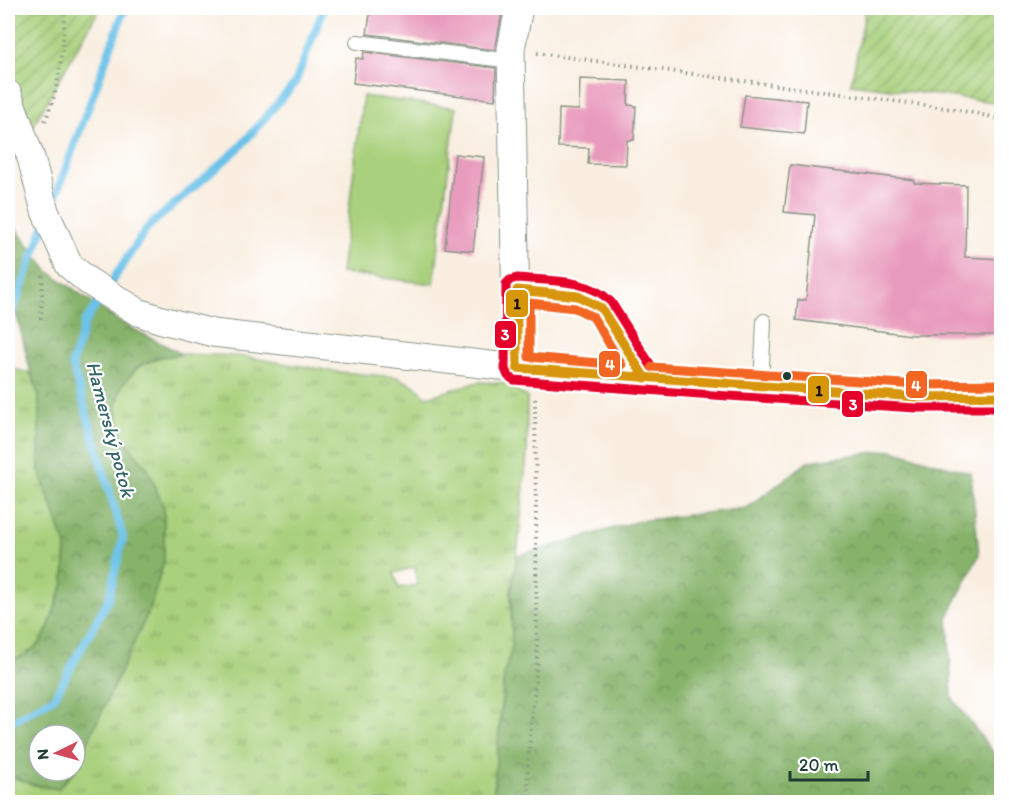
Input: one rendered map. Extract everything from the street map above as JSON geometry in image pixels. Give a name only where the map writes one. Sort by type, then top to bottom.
[{"type":"street","points":[[519,8],[512,55],[517,290],[526,369]]},
{"type":"street","points":[[8,94],[31,158],[45,211],[69,265],[88,281],[138,312],[213,333],[526,369],[761,387],[945,397],[1002,396]]},
{"type":"street","points":[[517,290],[578,296],[601,308],[645,378]]},
{"type":"lane","points":[[357,42],[512,55]]},
{"type":"lane","points":[[761,387],[764,321]]},
{"type":"path","points":[[31,158],[50,111],[57,83],[63,50],[65,8]]},
{"type":"path","points":[[512,55],[953,110],[988,116],[1002,121]]},
{"type":"path","points":[[526,369],[537,662],[526,772],[530,802]]},
{"type":"green space","points":[[8,8],[100,8],[10,167],[11,291],[8,299]]},
{"type":"green space","points":[[866,8],[1001,8],[1001,103],[851,84]]},
{"type":"green space","points":[[363,96],[456,108],[434,284],[341,273]]},
{"type":"green space","points":[[11,222],[48,271],[120,322],[182,354],[161,357],[139,366],[122,385],[116,404],[122,437],[148,469],[164,508],[164,561],[149,611],[87,743],[87,723],[27,723],[27,782],[8,775],[8,660],[24,656],[41,642],[64,583],[66,546],[39,470],[39,396],[31,373],[11,291]]},
{"type":"green space","points":[[182,354],[239,356],[338,372],[397,377],[415,386],[427,397],[478,382],[506,383],[527,397],[527,454],[517,556],[511,592],[512,647],[504,675],[493,802],[8,802],[8,775],[27,783],[58,788],[63,783],[87,783],[87,743],[149,611],[164,561],[148,469],[122,437],[116,404],[122,385],[139,366],[161,357]],"holes":[[[415,567],[417,585],[399,588],[394,573]]]},
{"type":"green space","points":[[8,370],[31,373],[39,396],[39,470],[66,546],[64,583],[41,642],[24,656],[8,660]]},
{"type":"green space","points":[[892,450],[971,473],[979,555],[948,616],[952,698],[1001,763],[1001,802],[493,802],[504,675],[512,647],[511,592],[517,556],[639,521],[747,508],[809,461]]},
{"type":"green space","points":[[28,783],[63,783],[58,789]]},
{"type":"building","points":[[371,8],[503,8],[495,50],[367,34]]},
{"type":"building","points":[[364,52],[496,68],[495,100],[353,83],[356,58],[363,59]]},
{"type":"building","points":[[580,79],[629,81],[628,105],[636,106],[634,140],[627,140],[626,165],[588,164],[589,148],[558,147],[559,109],[579,110]]},
{"type":"building","points":[[745,95],[807,101],[804,134],[740,127]]},
{"type":"building","points":[[455,154],[484,157],[473,251],[445,248]]},
{"type":"building","points":[[790,165],[914,180],[914,183],[966,185],[965,257],[1002,259],[1002,335],[911,335],[796,320],[798,300],[806,300],[815,215],[784,212]]},
{"type":"waterway","points":[[52,206],[125,8]]},
{"type":"waterway","name":"Hamerský potok","points":[[8,721],[54,698],[109,598],[123,537],[72,364],[85,322],[147,228],[239,148],[295,83],[324,8]]},
{"type":"waterway","points":[[8,325],[44,226]]},
{"type":"transit line","name":"3","points":[[652,367],[611,302],[602,294],[567,282],[517,278],[506,284],[505,369],[508,376],[514,380],[916,408],[1002,408]]},
{"type":"transit line","name":"1","points":[[645,378],[601,308],[578,296],[517,290],[517,368],[917,397],[1002,396]]},
{"type":"transit line","name":"4","points":[[529,303],[575,308],[593,317],[622,365],[529,357],[529,303]]},
{"type":"transit line","name":"4","points":[[652,367],[918,385],[1001,384]]}]
